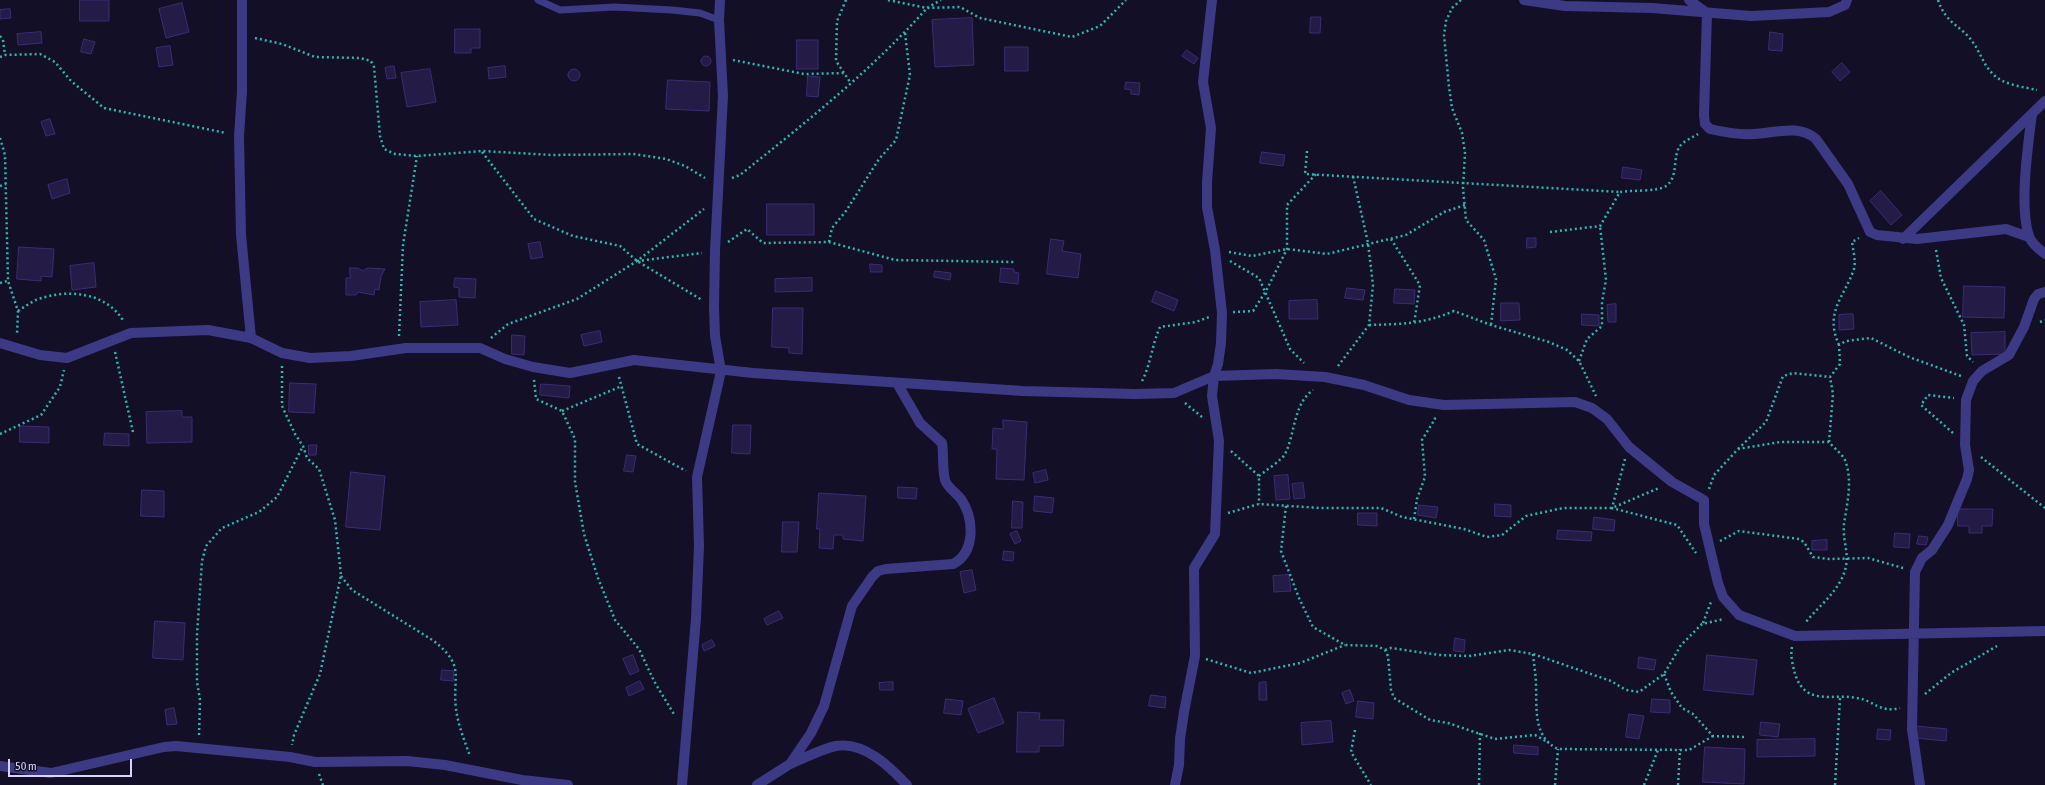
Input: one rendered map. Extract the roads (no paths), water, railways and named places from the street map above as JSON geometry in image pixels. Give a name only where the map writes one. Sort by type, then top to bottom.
[{"type":"street","points":[[242,0],[243,36],[239,136],[241,236],[251,338]]},
{"type":"street","points":[[682,785],[696,618],[699,546],[697,477],[721,371],[715,336],[714,307],[717,199],[723,96],[719,20],[720,0]]},
{"type":"street","points":[[1175,785],[1179,765],[1180,739],[1184,712],[1195,656],[1194,568],[1215,534],[1216,520],[1219,441],[1212,396],[1214,376],[1218,364],[1221,343],[1222,313],[1215,250],[1207,207],[1207,182],[1211,128],[1203,82],[1212,0]]},
{"type":"street","points":[[1524,0],[1565,6],[1652,8],[1707,14],[1751,16],[1829,12],[1844,5],[1847,0]]},
{"type":"street","points":[[1689,0],[1707,14]]},
{"type":"street","points":[[1707,14],[1704,115],[1705,124],[1710,129],[1752,134],[1801,130],[1810,134],[1816,139],[1848,184],[1870,232],[1877,235],[1903,239],[1934,238],[2006,229],[2029,237]]},
{"type":"street","points":[[1903,239],[2045,101]]},
{"type":"street","points":[[2032,114],[2026,171],[2025,212],[2029,237],[2045,254]]},
{"type":"street","points":[[1920,785],[1912,729],[1911,705],[1915,572],[1922,558],[1932,550],[1948,525],[1968,479],[1969,470],[1965,444],[1966,400],[1973,381],[1982,371],[2009,355],[2024,327],[2034,299],[2038,294],[2045,292]]},
{"type":"street","points":[[0,343],[40,355],[67,358],[131,334],[208,330],[251,338],[282,353],[310,358],[351,356],[399,348],[480,348],[505,359],[533,367],[570,373],[616,365],[634,360],[721,371],[1023,391],[1174,394],[1214,376],[1276,374],[1329,378],[1364,385],[1409,400],[1444,405],[1575,402],[1592,408],[1607,419],[1629,447],[1672,482],[1704,500],[1704,520],[1708,548],[1723,598],[1739,615],[1795,636],[2045,632]]},
{"type":"street","points":[[790,764],[811,733],[824,706],[842,642],[848,614],[872,577],[878,571],[886,569],[953,564],[966,553],[969,544],[969,514],[961,499],[946,480],[942,443],[920,423],[897,383]]},
{"type":"street","points":[[757,785],[790,764],[829,748],[846,746],[876,756],[907,785]]},
{"type":"street","points":[[0,766],[51,773],[164,748],[196,747],[216,751],[290,757],[316,762],[407,761],[445,765],[522,780],[568,785]]},
{"type":"lane","points":[[538,0],[560,10],[615,8],[672,10],[700,13],[719,20]]}]
